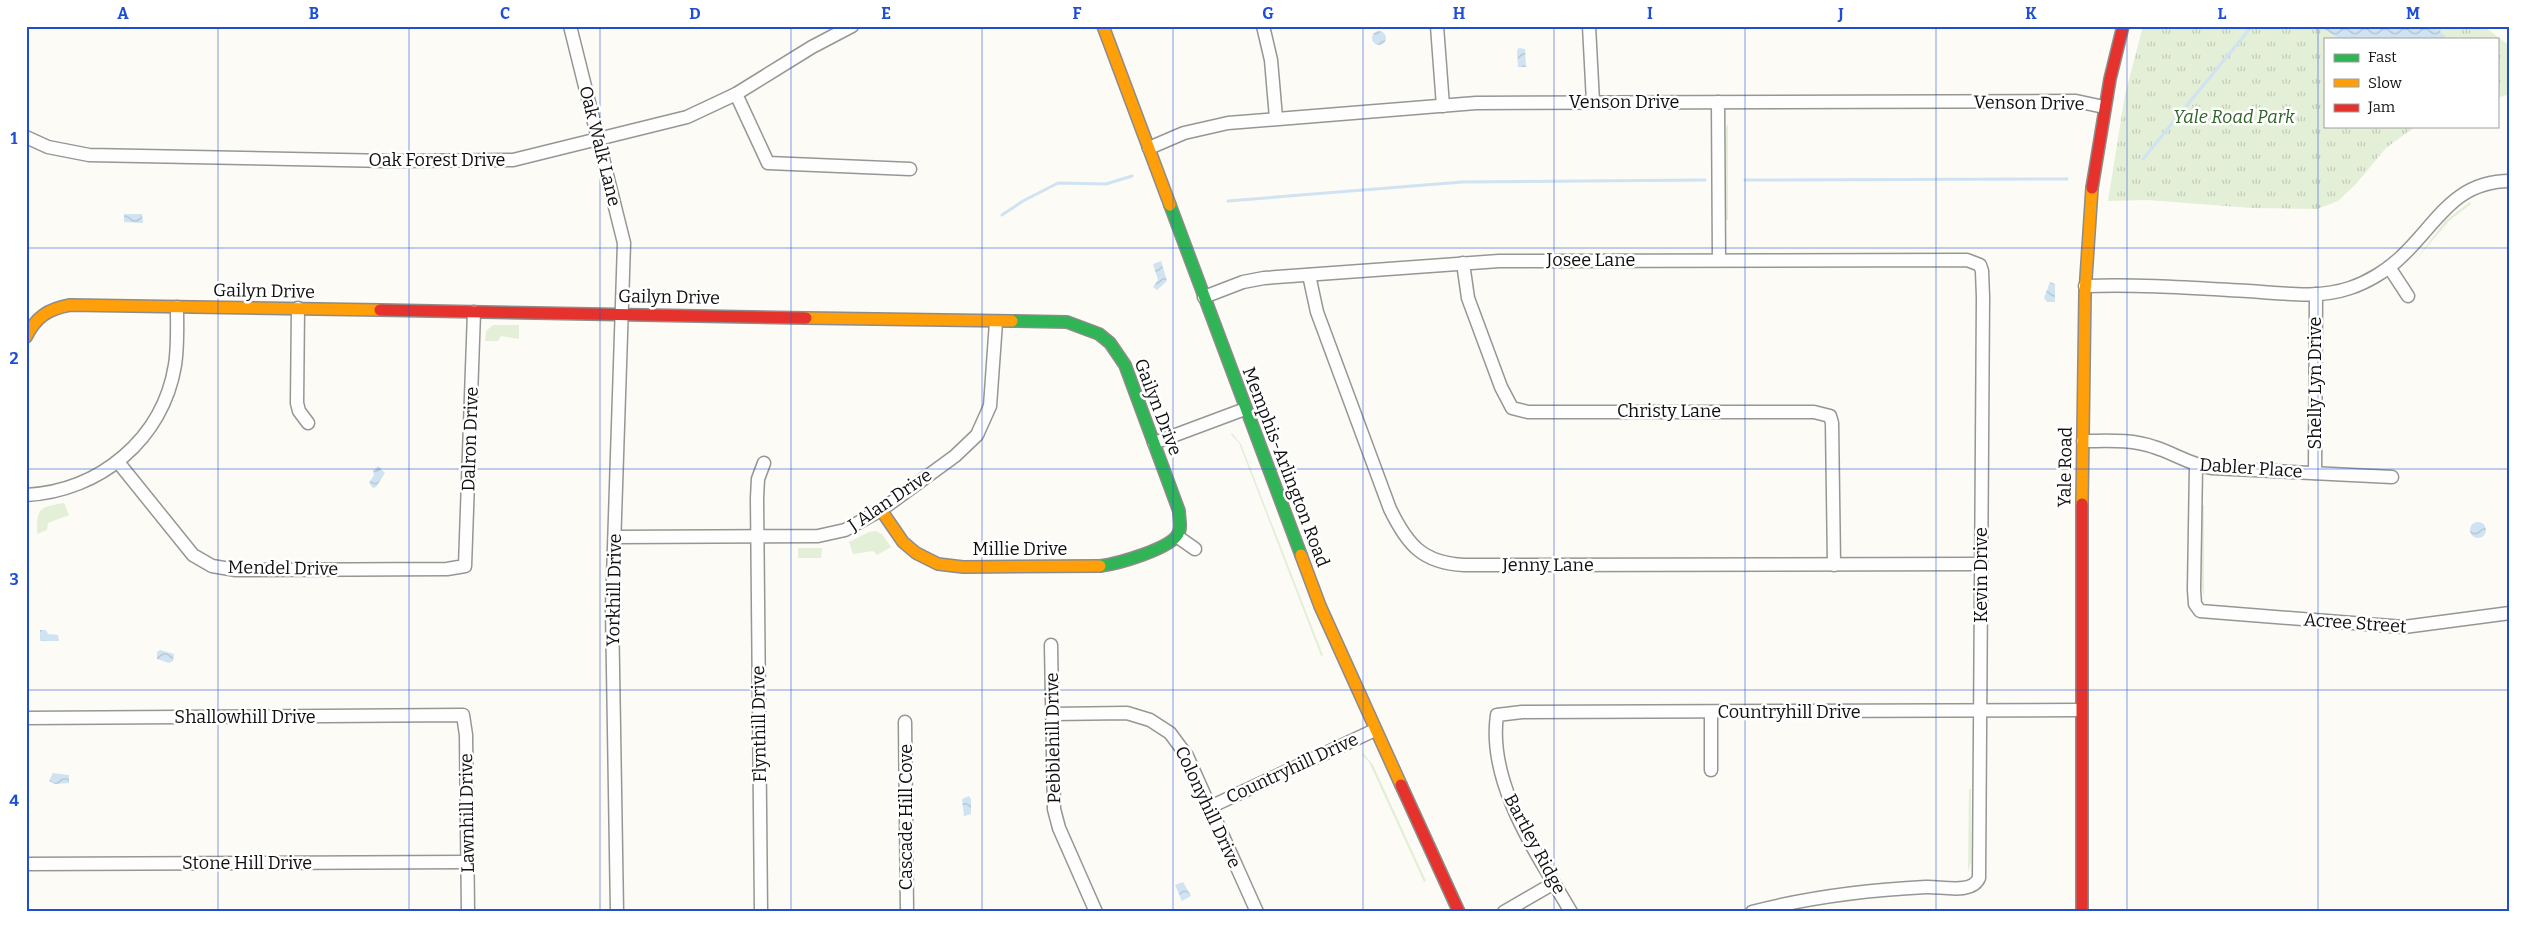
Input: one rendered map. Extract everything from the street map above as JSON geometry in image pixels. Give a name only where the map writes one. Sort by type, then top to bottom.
[{"type":"street","name":"Oak Walk Lane","points":[[570,26],[624,244],[622,268]]},
{"type":"street","name":"Oak Forest Drive","points":[[26,137],[48,147],[89,155],[492,162],[539,155],[687,116],[736,94],[812,46],[852,26]]},
{"type":"street","name":"Memphis-Arlington Road","points":[[1103,26],[1310,581],[1375,730],[1459,912]]},
{"type":"street","points":[[1263,26],[1271,60],[1276,118]]},
{"type":"street","points":[[1437,26],[1443,106]]},
{"type":"street","points":[[1589,26],[1593,102]]},
{"type":"street","name":"Yale Road","points":[[2082,912],[2080,710],[2085,286],[2090,202],[2104,107],[2123,26]]},
{"type":"street","points":[[736,94],[768,163],[910,169]]},
{"type":"street","name":"Venson Drive","points":[[1148,148],[1196,129],[1228,123],[1512,102],[2076,101],[2104,107]]},
{"type":"street","points":[[1718,102],[1719,260]]},
{"type":"street","points":[[2085,286],[2115,285],[2316,294],[2349,288],[2389,267],[2406,252],[2439,213],[2456,199],[2472,189],[2485,184],[2510,181]]},
{"type":"street","name":"Josee Lane","points":[[1204,297],[1254,280],[1499,261],[1967,260],[1980,265]]},
{"type":"street","name":"Christy Lane","points":[[1463,263],[1468,298],[1501,388],[1509,403],[1518,410],[1528,412],[1814,412],[1830,416],[1834,459],[1834,564]]},
{"type":"street","name":"Kevin Drive","points":[[1752,912],[1858,892],[1930,887],[1968,887],[1975,884],[1979,878],[1983,296],[1980,265]]},
{"type":"street","points":[[2389,267],[2408,296]]},
{"type":"street","name":"Yorkhill Drive","points":[[617,912],[612,608],[622,268]]},
{"type":"street","name":"Jenny Lane","points":[[1309,275],[1317,312],[1390,509],[1400,531],[1410,544],[1428,557],[1445,564],[1464,566],[1981,564]]},
{"type":"street","name":"Shelly Lyn Drive","points":[[2315,473],[2316,294]]},
{"type":"street","name":"Gailyn Drive","points":[[26,337],[39,316],[58,306],[620,313],[1067,322],[1087,327],[1105,338],[1125,365],[1179,511],[1181,524],[1178,537]]},
{"type":"street","points":[[26,495],[54,492],[74,487],[102,474],[118,462],[151,426],[168,394],[175,365],[178,307]]},
{"type":"street","points":[[298,308],[297,403],[299,411],[308,423]]},
{"type":"street","name":"Dalron Drive","points":[[465,566],[474,312]]},
{"type":"street","name":"J Alan Drive","points":[[615,537],[818,536],[838,533],[881,510],[955,456],[977,435],[990,406],[996,322]]},
{"type":"street","points":[[1154,443],[1245,409]]},
{"type":"street","name":"Dabler Place","points":[[2083,441],[2145,444],[2196,466],[2392,477]]},
{"type":"street","name":"Mendel Drive","points":[[118,462],[188,551],[212,566],[236,570],[448,569],[465,566]]},
{"type":"street","name":"Flynthill Drive","points":[[761,912],[757,490],[764,463]]},
{"type":"street","name":"Acree Street","points":[[2196,466],[2194,590],[2195,604],[2200,611],[2404,627],[2510,613]]},
{"type":"street","name":"Millie Drive","points":[[881,510],[903,542],[916,553],[928,560],[954,567],[1100,566],[1121,561],[1167,544],[1178,537]]},
{"type":"street","points":[[1178,537],[1195,550]]},
{"type":"street","name":"Pebblehill Drive","points":[[1051,645],[1054,809],[1059,828],[1096,912]]},
{"type":"street","name":"Countryhill Drive","points":[[1497,716],[1522,712],[2080,710]]},
{"type":"street","points":[[1711,712],[1712,770]]},
{"type":"street","name":"Colonyhill Drive","points":[[1052,714],[1127,713],[1160,725],[1181,746],[1257,912]]},
{"type":"street","name":"Shallowhill Drive","points":[[26,718],[463,715]]},
{"type":"street","name":"Lawnhill Drive","points":[[463,715],[466,735],[468,912]]},
{"type":"street","name":"Bartley Ridge","points":[[1497,716],[1497,752],[1506,791],[1571,912]]},
{"type":"street","name":"Cascade Hill Cove","points":[[905,722],[907,912]]},
{"type":"street","name":"Countryhill Drive","points":[[1210,807],[1375,730]]},
{"type":"street","name":"Stone Hill Drive","points":[[26,864],[467,862]]},
{"type":"street","points":[[1504,912],[1554,883]]},
{"type":"green space","name":"Yale Road Park","points":[[2143,26],[2483,26],[2510,46],[2510,94],[2498,98],[2498,38],[2324,38],[2324,128],[2413,128],[2386,148],[2356,184],[2338,201],[2317,209],[2252,208],[2147,200],[2108,201],[2125,95]]},
{"type":"green space","points":[[1728,124],[1728,220],[1726,220],[1726,128]]},
{"type":"green space","points":[[2470,202],[2471,204],[2449,221],[2414,262],[2446,220]]},
{"type":"green space","points":[[493,325],[519,325],[519,339],[501,336],[498,341],[485,341],[486,331]]},
{"type":"green space","points":[[1232,433],[1241,444],[1323,655],[1321,656],[1239,443],[1231,435]]},
{"type":"green space","points":[[64,503],[69,515],[48,523],[47,530],[37,534],[38,518],[41,510]]},
{"type":"green space","points":[[2202,505],[2204,505],[2204,597],[2202,589]]},
{"type":"green space","points":[[876,531],[882,534],[891,547],[877,555],[873,551],[853,554],[849,542],[869,532]]},
{"type":"green space","points":[[798,548],[822,548],[821,558],[798,558]]},
{"type":"green space","points":[[1363,753],[1373,765],[1426,881],[1424,882],[1369,762],[1362,755]]},
{"type":"green space","points":[[1969,789],[1971,789],[1971,862],[1968,872]]},
{"type":"water","points":[[2320,26],[2434,26],[2447,38],[2338,38]]},
{"type":"water","points":[[1376,31],[1382,31],[1386,38],[1382,45],[1376,45],[1372,41],[1372,35]]},
{"type":"water","points":[[1519,48],[1525,49],[1526,67],[1518,67],[1517,50]]},
{"type":"water","points":[[124,214],[142,214],[143,223],[124,222]]},
{"type":"water","points":[[1161,261],[1167,281],[1157,290],[1153,287],[1158,280],[1153,264]]},
{"type":"water","points":[[2050,282],[2055,284],[2055,302],[2047,302],[2044,298]]},
{"type":"water","points":[[378,466],[385,473],[376,487],[373,488],[369,483],[374,475],[373,471]]},
{"type":"water","points":[[2478,522],[2484,524],[2486,530],[2484,536],[2478,538],[2472,536],[2470,530],[2472,524]]},
{"type":"water","points":[[40,630],[46,630],[48,634],[58,635],[59,641],[40,641]]},
{"type":"water","points":[[160,650],[174,654],[173,661],[169,663],[157,659],[157,652]]},
{"type":"water","points":[[53,773],[69,775],[69,783],[55,784],[49,781]]},
{"type":"water","points":[[969,796],[971,799],[971,814],[964,816],[962,799]]},
{"type":"water","points":[[1183,882],[1191,896],[1182,901],[1175,885]]},
{"type":"waterway","points":[[2143,159],[2252,26]]},
{"type":"waterway","points":[[1002,215],[1023,201],[1058,183],[1106,184],[1132,176]]},
{"type":"waterway","points":[[1745,180],[2067,179]]},
{"type":"waterway","points":[[1228,201],[1462,182],[1705,180]]},
{"type":"traffic: fast","points":[[1170,205],[1301,555]]},
{"type":"traffic: fast","points":[[1012,321],[1067,322],[1099,334],[1110,343],[1125,365],[1179,511],[1180,529],[1173,540],[1142,555],[1100,566]]},
{"type":"traffic: slow","points":[[1103,26],[1170,205]]},
{"type":"traffic: slow","points":[[2082,504],[2085,293],[2092,188]]},
{"type":"traffic: slow","points":[[26,337],[34,324],[44,315],[55,309],[70,305],[380,310]]},
{"type":"traffic: slow","points":[[806,318],[1012,321]]},
{"type":"traffic: slow","points":[[881,510],[903,542],[916,553],[938,564],[963,567],[1100,566]]},
{"type":"traffic: slow","points":[[1301,555],[1320,606],[1401,785]]},
{"type":"traffic: jam","points":[[2092,188],[2110,79],[2123,26]]},
{"type":"traffic: jam","points":[[380,310],[806,318]]},
{"type":"traffic: jam","points":[[2082,504],[2082,912]]},
{"type":"traffic: jam","points":[[1401,785],[1459,912]]}]
